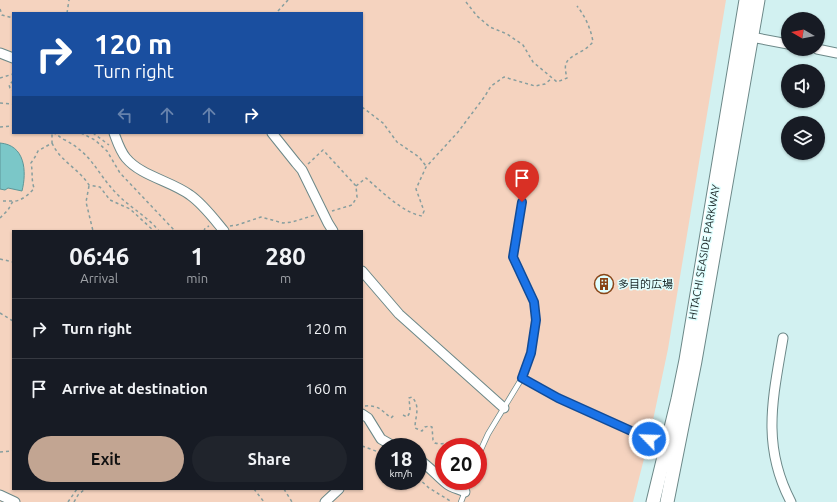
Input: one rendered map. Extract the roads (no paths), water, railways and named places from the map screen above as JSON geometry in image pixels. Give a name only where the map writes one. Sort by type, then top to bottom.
[{"type":"main road","name":"HITACHI SEASIDE PARKWAY","points":[[667,502],[696,361],[746,36],[746,0]]},
{"type":"main road","name":"HITACHI SEASIDE PARKWAY","points":[[653,502],[686,360],[746,36],[758,0]]},
{"type":"street","points":[[746,36],[781,43]]},
{"type":"street","points":[[825,51],[837,53]]},
{"type":"street","points":[[0,53],[12,58]]},
{"type":"street","points":[[114,134],[122,153],[126,158],[141,170],[190,195],[219,228]]},
{"type":"street","points":[[273,134],[302,170],[332,230]]},
{"type":"street","points":[[363,272],[399,314],[504,408]]},
{"type":"street","points":[[783,338],[773,398],[771,432],[773,450],[778,470],[784,489],[791,502]]},
{"type":"street","points":[[363,415],[368,418],[380,438]]},
{"type":"street","points":[[427,465],[449,485],[465,492]]},
{"type":"street","points":[[325,502],[338,490]]},
{"type":"street","points":[[0,495],[15,502]]},
{"type":"lane","points":[[486,438],[522,378],[531,353],[536,320],[534,302],[513,257],[522,202]]},
{"type":"lane","points":[[522,378],[558,398],[649,439],[667,445]]},
{"type":"lane","points":[[461,502],[465,492]]},
{"type":"water","points":[[0,143],[15,149],[22,160],[24,168],[24,183],[22,191],[8,188],[5,190],[0,189]]},
{"type":"place","name":"多目的広場","points":[[604,284]]}]
